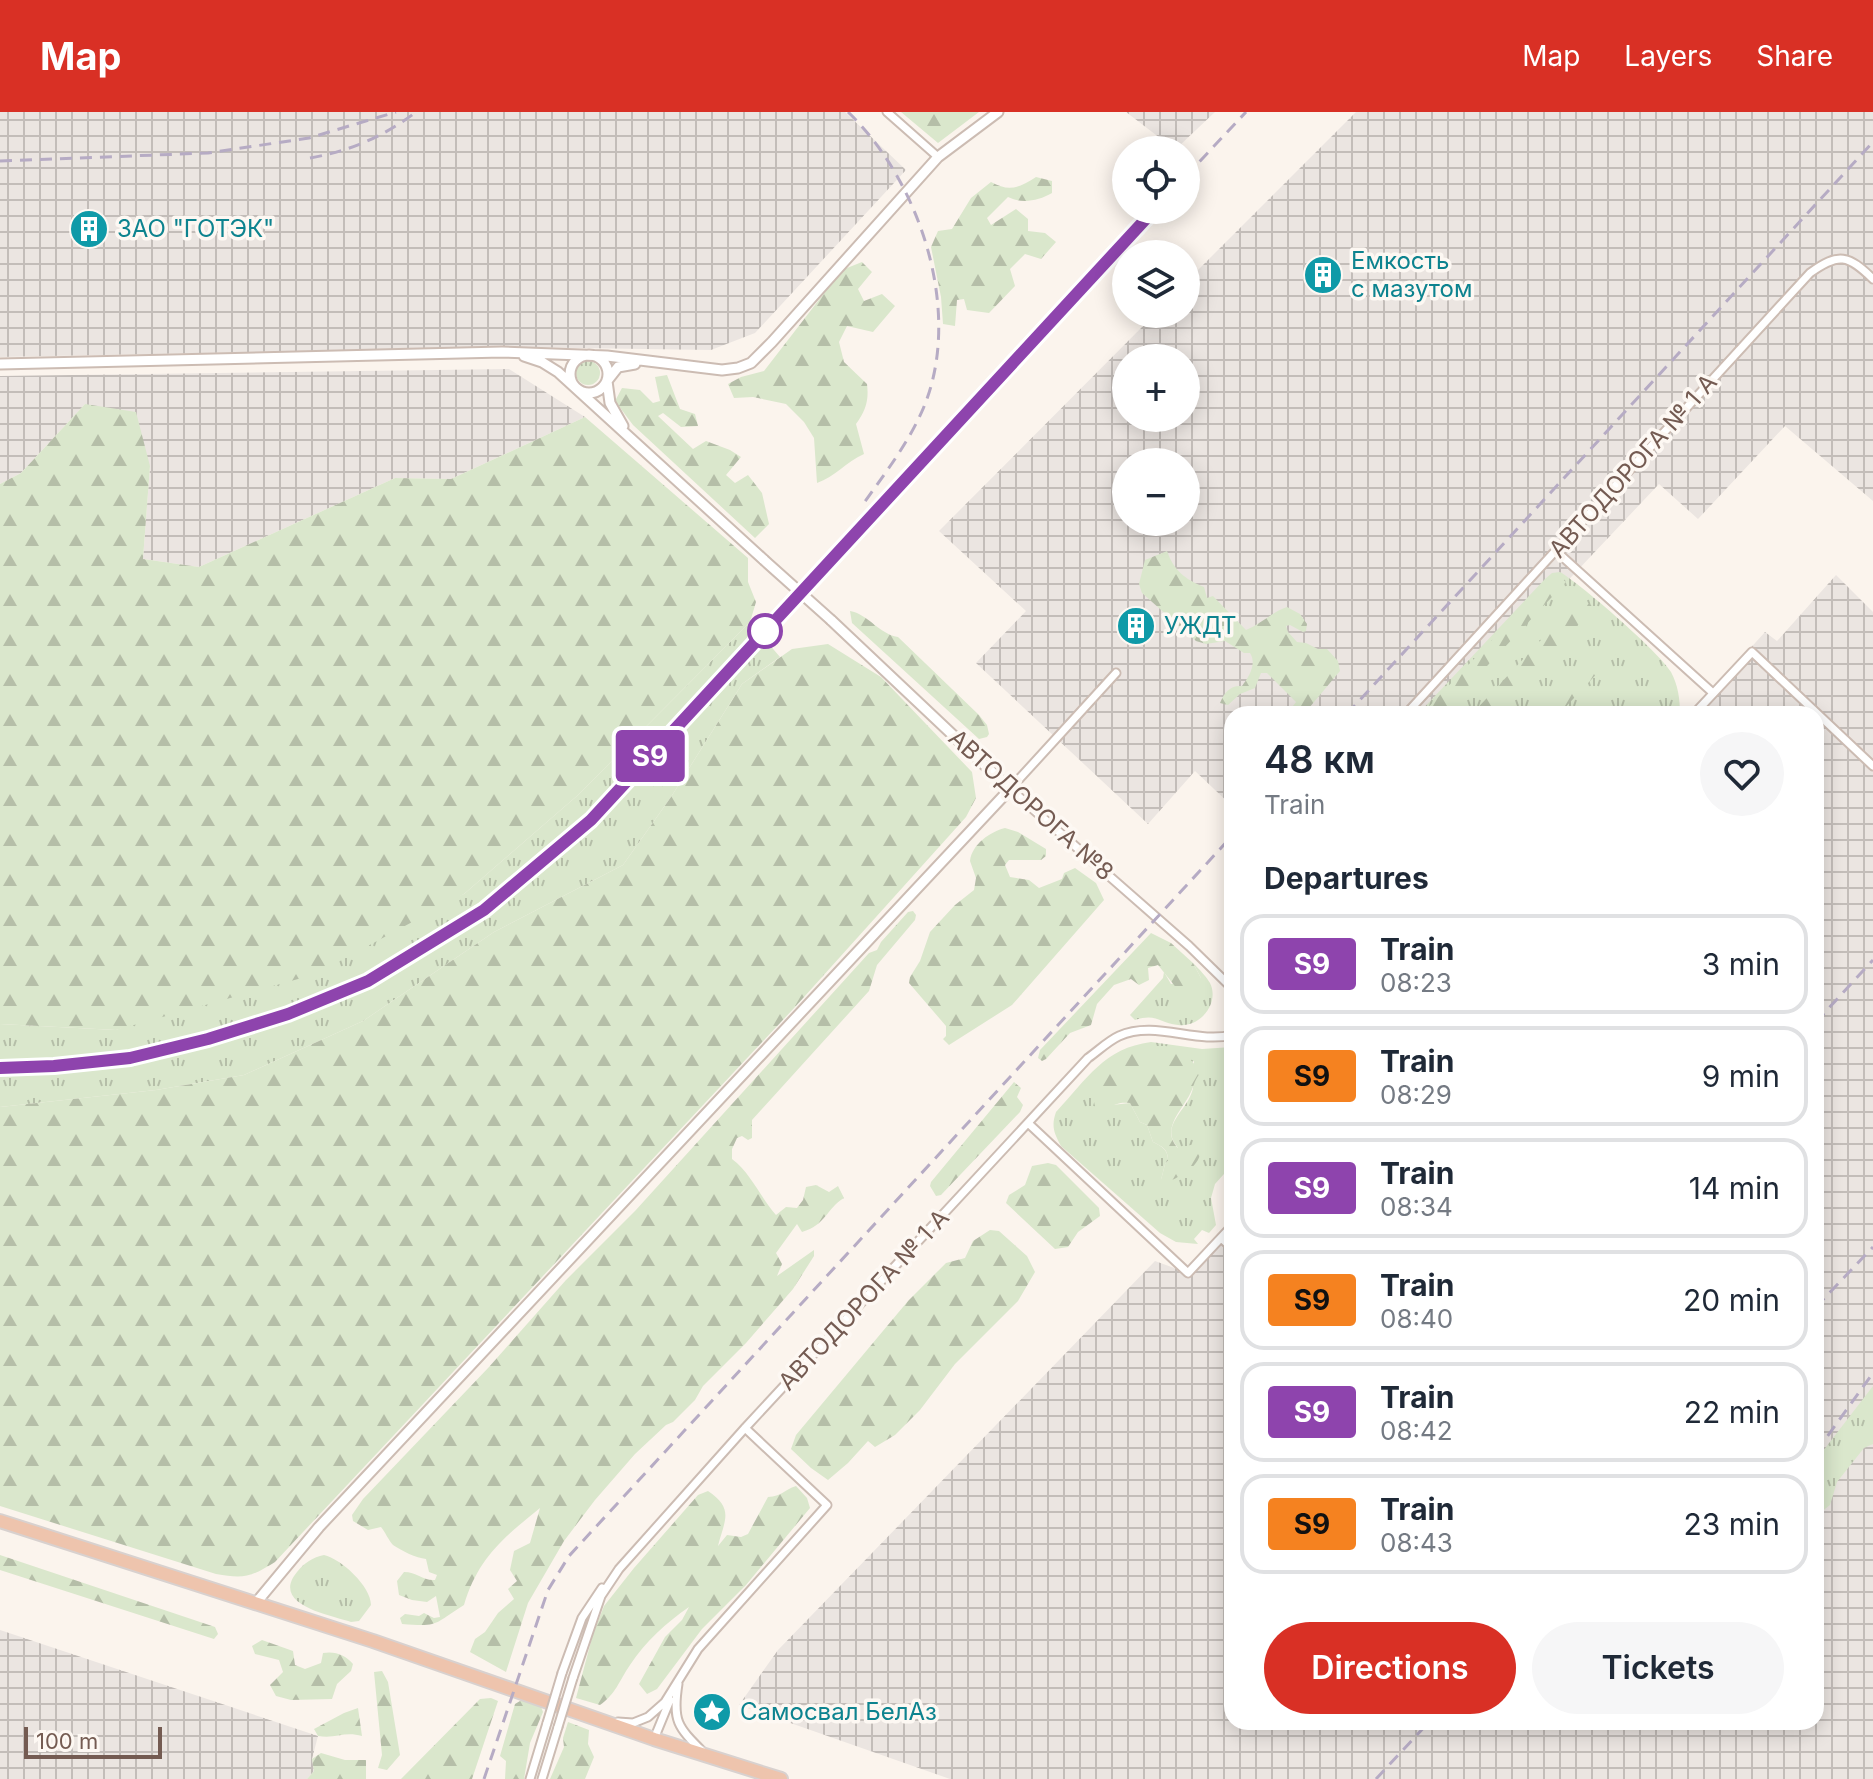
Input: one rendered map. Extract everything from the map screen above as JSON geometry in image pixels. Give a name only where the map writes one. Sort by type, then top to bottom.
[{"type":"highway","points":[[0,1521],[781,1779]]},
{"type":"street","points":[[887,112],[938,157]]},
{"type":"street","points":[[0,364],[502,352],[591,355],[722,370],[738,368],[751,363],[938,157],[998,112]]},
{"type":"street","name":"АВТОДОРОГА № 1 А","points":[[1413,706],[1810,273],[1839,258],[1850,259],[1873,279]]},
{"type":"street","points":[[502,352],[542,362],[554,369],[631,437]]},
{"type":"street","points":[[576,388],[571,368],[579,358],[591,355],[604,363],[607,395],[631,437]]},
{"type":"street","points":[[576,388],[593,392],[622,365],[659,364]]},
{"type":"street","name":"АВТОДОРОГА №8","points":[[631,437],[1010,789],[1224,980]]},
{"type":"street","points":[[1556,551],[1713,693]]},
{"type":"street","points":[[1701,706],[1752,652],[1809,706]]},
{"type":"street","points":[[255,1604],[319,1527],[1116,673]]},
{"type":"street","points":[[1824,720],[1873,766]]},
{"type":"street","name":"АВТОДОРОГА № 1 А","points":[[542,1779],[596,1609],[619,1569],[745,1428],[1088,1058],[1119,1036],[1150,1030],[1224,1037]]},
{"type":"street","points":[[1028,1123],[1188,1273],[1224,1235]]},
{"type":"street","points":[[1221,1238],[1224,1241]]},
{"type":"street","points":[[607,1721],[633,1723],[648,1717],[665,1702],[698,1649],[827,1505],[745,1428]]},
{"type":"street","points":[[530,1779],[582,1618],[597,1594],[619,1569]]},
{"type":"street","points":[[654,1739],[679,1678]]},
{"type":"street","points":[[679,1678],[674,1707],[680,1729],[707,1756]]},
{"type":"shaded area","points":[[0,112],[845,112],[906,170],[755,333],[711,350],[504,347],[0,357]]},
{"type":"shaded area","points":[[1126,112],[1215,112],[1190,136],[1157,136]]},
{"type":"shaded area","points":[[1356,112],[1873,112],[1873,501],[1785,426],[1698,519],[1659,484],[1450,706],[1224,706],[1224,798],[1195,771],[1148,824],[976,663],[1026,611],[939,531],[1112,357],[1112,432],[1200,432],[1200,344],[1125,344],[1141,328],[1200,328],[1200,268]]},
{"type":"shaded area","points":[[509,369],[585,417],[451,479],[395,478],[199,567],[143,559],[150,466],[85,404],[21,473],[0,484],[0,376]]},
{"type":"shaded area","points":[[1836,575],[1873,612],[1873,1779],[950,1779],[739,1705],[778,1650],[1155,1261],[1188,1273],[1224,1234],[1224,1730],[1824,1730],[1824,706],[1698,706],[1765,632],[1777,641]]},
{"type":"shaded area","points":[[0,1630],[318,1736],[312,1759],[314,1771],[307,1779],[0,1779]]},
{"type":"green space","points":[[901,112],[979,112],[938,143]]},
{"type":"green space","points":[[1036,177],[1052,181],[1052,193],[1030,201],[1008,197],[987,218],[991,225],[1016,209],[1028,219],[1028,231],[1045,233],[1056,242],[1041,259],[1025,254],[1010,269],[1015,286],[989,313],[967,310],[964,299],[957,300],[955,326],[943,324],[931,247],[938,231],[952,229],[971,198],[991,182],[1014,187]]},
{"type":"green space","points":[[862,262],[872,272],[858,289],[864,301],[882,294],[895,306],[873,332],[847,326],[839,342],[844,362],[867,384],[866,405],[856,424],[864,454],[817,483],[814,438],[804,422],[786,404],[753,397],[734,398],[728,384],[764,371],[842,270]]},
{"type":"green space","points":[[588,361],[597,364],[600,373],[597,382],[588,385],[579,382],[576,373],[579,364]]},
{"type":"green space","points":[[667,375],[680,409],[695,414],[698,426],[681,427],[663,413],[658,416],[693,449],[706,441],[741,457],[726,475],[735,483],[748,475],[762,493],[769,524],[755,538],[633,425],[615,401],[622,388],[640,390],[653,403],[660,401],[655,377]]},
{"type":"green space","points":[[85,404],[136,412],[150,466],[143,559],[199,567],[395,478],[451,479],[585,417],[748,558],[748,582],[756,602],[750,622],[578,795],[464,894],[316,974],[116,1030],[0,1024],[0,484],[21,473]]},
{"type":"green space","points":[[1167,551],[1181,574],[1204,587],[1207,598],[1213,596],[1246,630],[1287,607],[1300,614],[1307,624],[1306,631],[1290,625],[1286,626],[1288,632],[1297,642],[1327,649],[1338,661],[1340,671],[1311,706],[1293,706],[1296,702],[1267,673],[1261,673],[1255,688],[1240,694],[1228,705],[1220,703],[1228,690],[1245,682],[1253,662],[1250,653],[1244,653],[1225,641],[1206,644],[1196,641],[1142,593],[1139,584],[1145,560]]},
{"type":"green space","points":[[1560,572],[1585,590],[1664,662],[1675,682],[1680,706],[1426,706],[1552,573]]},
{"type":"green space","points":[[1555,573],[1566,582],[1450,706],[1430,706]]},
{"type":"green space","points":[[1581,597],[1594,608],[1503,706],[1479,706]]},
{"type":"green space","points":[[850,611],[898,637],[979,715],[987,725],[987,737],[979,739],[852,623]]},
{"type":"green space","points":[[750,622],[780,657],[742,684],[671,797],[623,865],[494,932],[363,1021],[244,1075],[156,1090],[0,1107],[0,1024],[116,1030],[464,894],[578,795]]},
{"type":"green space","points":[[1615,638],[1621,648],[1567,706],[1551,706]]},
{"type":"green space","points":[[828,644],[881,677],[972,772],[976,798],[966,817],[795,1007],[275,1562],[247,1576],[216,1574],[0,1506],[0,1107],[156,1090],[244,1075],[363,1021],[494,932],[623,865],[671,797],[742,684],[792,649]]},
{"type":"green space","points":[[1005,828],[1046,849],[1046,856],[1041,860],[1009,860],[1005,865],[1010,877],[1029,880],[1039,888],[1062,879],[1064,873],[1075,868],[1096,883],[1104,900],[1012,1005],[949,1045],[943,1039],[946,1026],[909,983],[910,977],[920,961],[930,932],[974,890],[976,878],[970,861],[974,849],[993,832]]},
{"type":"green space","points":[[913,911],[915,920],[877,965],[869,991],[752,1120],[752,1138],[737,1138],[732,1149],[732,1159],[745,1171],[776,1215],[786,1207],[797,1208],[806,1187],[816,1185],[829,1192],[838,1186],[844,1198],[810,1229],[802,1232],[797,1224],[776,1253],[782,1264],[777,1276],[814,1250],[814,1256],[793,1289],[703,1386],[695,1400],[635,1454],[564,1541],[528,1603],[506,1672],[470,1652],[475,1639],[514,1599],[508,1589],[517,1581],[510,1570],[514,1551],[530,1543],[540,1508],[493,1550],[477,1574],[464,1605],[436,1623],[402,1624],[400,1618],[405,1614],[419,1616],[424,1613],[434,1618],[440,1617],[436,1596],[427,1602],[399,1595],[397,1581],[404,1572],[431,1580],[435,1580],[437,1575],[429,1572],[426,1559],[393,1545],[381,1527],[368,1530],[353,1521],[352,1515],[363,1499],[489,1367],[566,1280],[635,1211],[869,953],[877,950],[908,912]]},
{"type":"green space","points":[[1151,933],[1171,943],[1193,963],[1201,978],[1197,986],[1178,990],[1158,965],[1148,968],[1149,980],[1139,985],[1131,979],[1114,985],[1097,1004],[1091,1025],[1070,1033],[1046,1059],[1042,1061],[1038,1058],[1040,1050]]},
{"type":"green space","points":[[1193,963],[1208,980],[1212,991],[1210,1006],[1194,1023],[1178,1025],[1153,1018],[1135,1020],[1130,1015],[1163,978],[1164,972],[1171,984],[1201,978]]},
{"type":"green space","points":[[1151,1042],[1202,1049],[1224,1048],[1224,1174],[1215,1184],[1211,1198],[1216,1225],[1209,1233],[1202,1230],[1194,1239],[1198,1244],[1176,1242],[1160,1233],[1061,1146],[1055,1133],[1056,1112],[1087,1077],[1121,1051]],"holes":[[[1194,1061],[1193,1088],[1173,1125],[1171,1132],[1178,1148],[1161,1180],[1168,1161],[1166,1151],[1153,1142],[1147,1125],[1140,1122],[1130,1103],[1112,1105]]]},
{"type":"green space","points":[[1156,1046],[1182,1053],[1200,1073],[1174,1121],[1171,1135],[1178,1148],[1195,1144],[1201,1151],[1199,1157],[1187,1172],[1163,1184],[1161,1180],[1168,1161],[1167,1154],[1153,1142],[1147,1125],[1140,1122],[1130,1103],[1116,1104],[1106,1112],[1096,1112],[1092,1091],[1117,1058],[1132,1050]]},
{"type":"green space","points":[[1014,1082],[1021,1088],[1017,1097],[1023,1105],[1020,1112],[941,1195],[936,1196],[931,1182]]},
{"type":"green space","points":[[1056,1165],[1099,1208],[1100,1216],[1078,1232],[1068,1247],[1055,1249],[1006,1203],[1009,1195],[1025,1185],[1032,1166]]},
{"type":"green space","points":[[990,1230],[999,1231],[1027,1256],[1035,1272],[1018,1301],[955,1364],[920,1410],[895,1435],[875,1447],[868,1441],[828,1480],[791,1449],[796,1435],[908,1301],[946,1263],[965,1258],[973,1241]]},
{"type":"green space","points":[[1873,1386],[1873,1444],[1864,1448],[1837,1482],[1830,1505],[1824,1510],[1824,1450]]},
{"type":"green space","points":[[796,1486],[807,1498],[810,1508],[746,1585],[702,1629],[657,1689],[647,1694],[639,1684],[665,1637],[682,1620],[689,1607],[664,1626],[643,1648],[605,1701],[600,1705],[576,1698],[604,1606],[698,1495],[708,1491],[725,1510],[718,1546],[727,1535],[741,1537],[748,1534],[768,1497]]},
{"type":"green space","points":[[0,1555],[215,1627],[218,1634],[214,1639],[0,1570]]},
{"type":"green space","points":[[324,1555],[346,1568],[366,1590],[371,1605],[359,1621],[351,1622],[318,1612],[306,1607],[291,1593],[291,1583],[297,1572],[312,1559]]},
{"type":"green space","points":[[262,1640],[293,1651],[295,1665],[305,1669],[321,1663],[323,1653],[332,1653],[350,1661],[353,1664],[351,1671],[337,1684],[332,1699],[291,1700],[276,1696],[270,1685],[283,1672],[279,1660],[255,1654],[252,1646]]},
{"type":"green space","points":[[382,1671],[388,1682],[400,1755],[387,1770],[378,1768],[382,1755],[374,1672]]},
{"type":"green space","points":[[525,1698],[540,1704],[543,1712],[530,1743],[524,1779],[505,1779],[506,1761],[500,1756],[515,1704]]},
{"type":"green space","points":[[480,1699],[498,1701],[472,1779],[401,1779]]},
{"type":"green space","points":[[358,1708],[362,1736],[318,1736],[314,1729]]},
{"type":"green space","points":[[568,1722],[589,1730],[588,1744],[594,1757],[585,1779],[550,1779],[564,1747],[563,1738]]},
{"type":"green space","points":[[321,1753],[345,1760],[366,1760],[366,1779],[307,1779],[314,1771],[312,1759]]},
{"type":"railway","points":[[0,161],[208,153],[309,138],[396,112]]},
{"type":"railway","points":[[310,158],[366,142],[416,112]]},
{"type":"railway","points":[[848,112],[874,141],[896,174],[914,211],[928,250],[936,291],[939,332],[935,372],[923,409],[903,447],[861,507]]},
{"type":"railway","points":[[1200,161],[1246,112]]},
{"type":"railway","points":[[1354,706],[1873,142]]},
{"type":"railway","points":[[0,1068],[130,1058],[208,1039],[288,1014],[368,981],[484,910],[591,820],[1142,224]]},
{"type":"railway","points":[[484,1779],[548,1590],[569,1556],[1224,845]]},
{"type":"railway","points":[[1824,1013],[1873,960]]},
{"type":"railway","points":[[1824,1299],[1873,1247]]},
{"type":"railway","points":[[1824,1441],[1873,1373]]},
{"type":"railway","points":[[1376,1779],[1422,1730]]},
{"type":"train","name":"S9","points":[[0,1068],[130,1058],[208,1039],[288,1014],[368,981],[484,910],[591,820],[1141,224]]},
{"type":"place","name":"ЗАО \"ГОТЭК\"","points":[[89,229]]},
{"type":"place","name":"Емкость с мазутом","points":[[1323,275]]},
{"type":"place","name":"УЖДТ","points":[[1136,626]]},
{"type":"place","name":"Самосвал БелАз","points":[[712,1712]]}]
